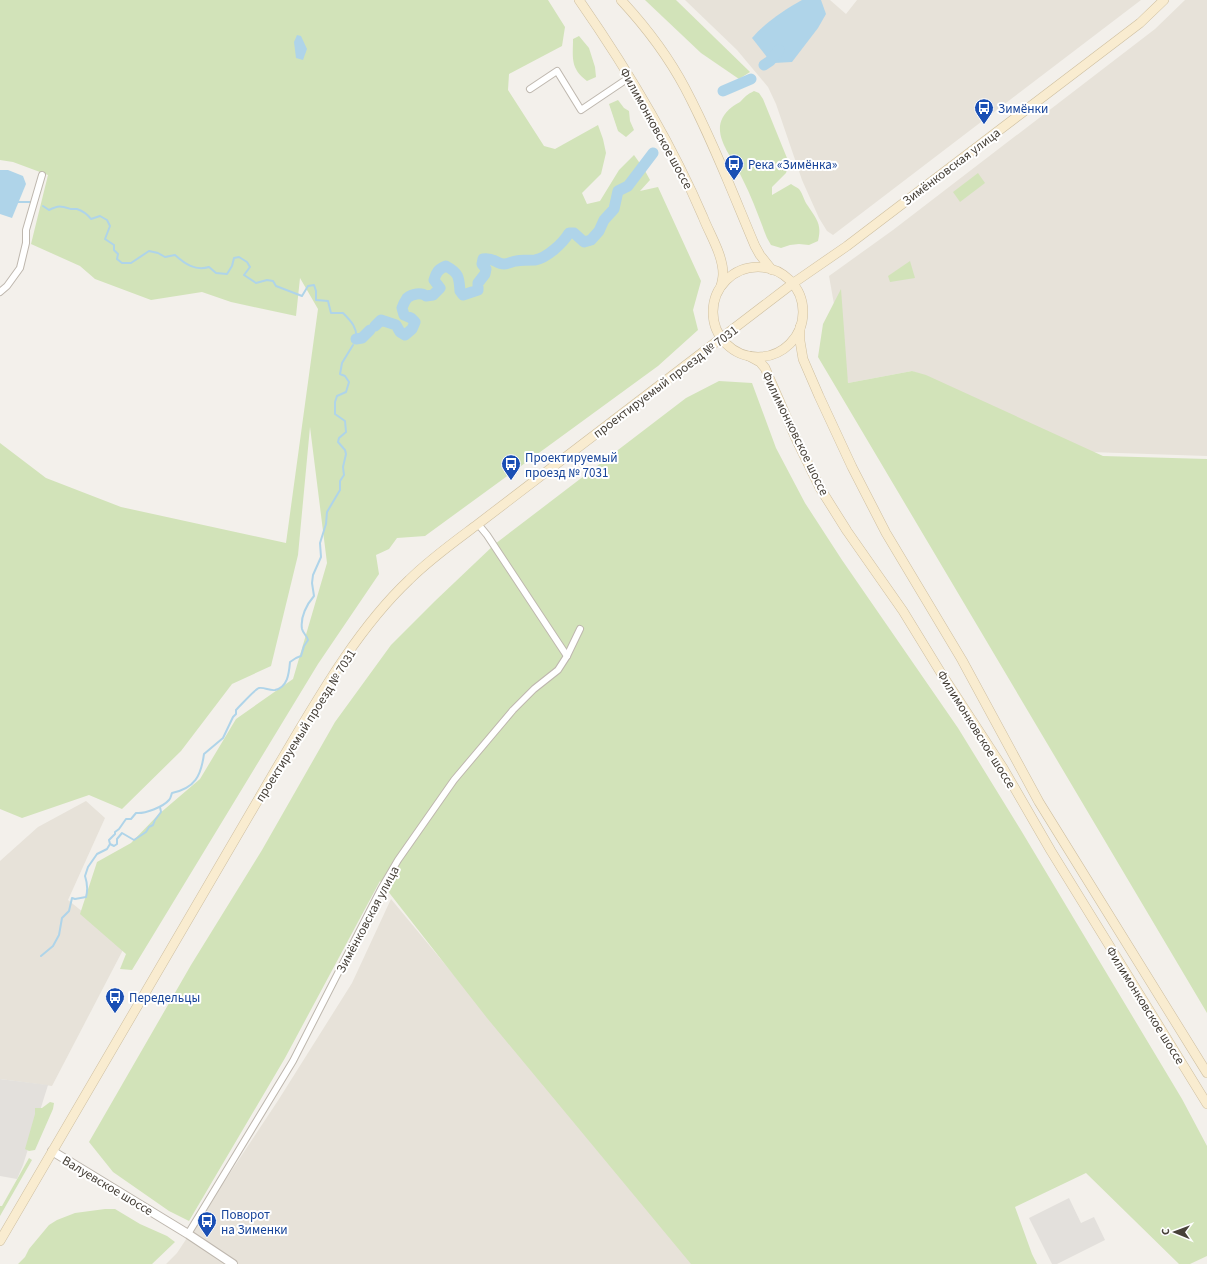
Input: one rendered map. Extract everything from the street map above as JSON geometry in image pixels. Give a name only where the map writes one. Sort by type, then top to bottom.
[{"type":"main road","name":"Филимонковское шоссе","points":[[579,0],[630,77],[672,150],[718,253],[724,275],[713,309],[716,328],[721,339],[733,350],[760,362],[765,368],[797,441],[820,488],[847,531],[903,611],[941,673],[1003,768],[1051,851],[1207,1104]]},
{"type":"main road","name":"Филимонковское шоссе","points":[[621,0],[638,18],[663,52],[685,88],[707,134],[755,246],[760,256],[772,270]]},
{"type":"main road","name":"Зимёнковская улица","points":[[792,284],[847,246],[1140,23],[1163,1]]},
{"type":"main road","name":"Филимонковское шоссе","points":[[721,286],[730,277],[741,271],[760,268],[772,270],[783,276],[796,289],[801,301],[802,314],[800,341],[803,359],[852,467],[886,533],[962,660],[1039,802],[1207,1073]]},
{"type":"main road","name":"проектируемый проезд № 7031","points":[[52,1151],[325,688],[352,648],[376,617],[408,580],[436,557],[792,284]]},
{"type":"main road","name":"Филимонковское шоссе","points":[[749,356],[768,356],[780,352],[790,344],[800,327]]},
{"type":"main road","name":"Валуевское шоссе","points":[[0,1241],[52,1151]]},
{"type":"street","points":[[530,89],[557,71],[581,110],[630,77]]},
{"type":"street","points":[[0,292],[7,286],[20,268],[26,243],[26,230],[42,175]]},
{"type":"street","points":[[478,524],[487,535],[567,656]]},
{"type":"street","name":"Зимёнковская улица","points":[[188,1234],[293,1061],[398,860],[454,780],[513,710],[534,688],[558,670],[567,656],[580,629]]},
{"type":"street","name":"Валуевское шоссе","points":[[52,1151],[188,1234],[232,1264]]},
{"type":"shaded area","points":[[685,0],[830,0],[846,14],[857,0],[1141,0],[833,235],[827,231],[819,218],[802,180],[776,104],[768,87],[737,50]]},
{"type":"shaded area","points":[[1185,0],[1207,0],[1207,456],[1090,452],[912,371],[848,383],[829,276],[893,230],[1155,29]]},
{"type":"shaded area","points":[[86,801],[105,818],[68,900],[125,946],[52,1086],[0,1079],[0,861],[38,827]]},
{"type":"shaded area","points":[[391,899],[693,1264],[166,1264],[177,1253],[279,1099],[352,983]]},
{"type":"shaded area","points":[[0,1079],[48,1085],[23,1165],[17,1179],[0,1176]]},
{"type":"shaded area","points":[[1069,1198],[1081,1223],[1094,1217],[1105,1240],[1057,1264],[1052,1264],[1029,1218]]},
{"type":"green space","points":[[0,0],[548,0],[565,27],[562,46],[509,74],[508,90],[544,146],[555,149],[598,125],[606,153],[601,174],[582,193],[587,204],[600,201],[619,170],[634,155],[650,180],[640,191],[658,187],[701,281],[693,310],[698,330],[658,366],[425,536],[397,538],[389,549],[376,555],[379,574],[318,664],[132,970],[120,969],[126,954],[80,914],[97,862],[131,843],[159,814],[200,779],[236,719],[293,679],[327,563],[310,427],[298,555],[271,666],[232,684],[181,751],[122,809],[89,795],[22,818],[0,809],[0,443],[46,478],[121,507],[286,543],[318,309],[300,278],[296,316],[231,302],[202,292],[151,300],[95,279],[80,266],[31,244],[48,175],[13,162],[0,160]]},
{"type":"green space","points":[[645,0],[676,0],[750,72],[739,79],[701,53]]},
{"type":"green space","points":[[579,36],[589,48],[595,67],[596,77],[587,81],[578,72],[574,62],[573,39]]},
{"type":"green space","points":[[754,91],[759,93],[763,99],[789,163],[786,173],[772,187],[772,195],[791,184],[802,193],[819,226],[818,241],[809,245],[799,244],[781,248],[771,245],[746,185],[723,142],[720,133],[720,124],[724,115],[733,106]]},
{"type":"green space","points":[[618,100],[624,108],[629,111],[630,121],[634,130],[626,137],[618,131],[609,104]]},
{"type":"green space","points":[[978,173],[985,183],[960,202],[953,192]]},
{"type":"green space","points":[[910,261],[915,278],[890,282],[888,276]]},
{"type":"green space","points":[[841,289],[848,383],[912,371],[926,375],[1103,456],[1207,459],[1207,1013],[818,357],[823,324]]},
{"type":"green space","points":[[719,381],[752,383],[776,448],[805,503],[842,560],[958,728],[1182,1099],[1207,1146],[1207,1256],[1190,1264],[1179,1264],[1086,1173],[1015,1207],[1037,1264],[691,1264],[487,1018],[380,881],[285,1058],[189,1221],[169,1211],[113,1172],[89,1142],[191,965],[262,850],[335,722],[391,645],[495,544],[686,398]]},
{"type":"green space","points":[[50,1102],[54,1103],[53,1109],[35,1150],[29,1151],[25,1149],[35,1114],[35,1108],[42,1108]]},
{"type":"green space","points":[[29,1158],[32,1160],[0,1216],[0,1206],[2,1206]]},
{"type":"green space","points":[[115,1209],[140,1224],[167,1236],[175,1242],[152,1264],[18,1264],[49,1225],[75,1213]]},
{"type":"water","points":[[802,0],[821,0],[826,14],[818,28],[792,62],[774,63],[770,61],[752,38],[775,17]]},
{"type":"water","points":[[297,35],[301,36],[307,49],[303,60],[296,58],[294,42]]},
{"type":"water","points":[[0,170],[8,170],[23,176],[26,184],[12,218],[0,214]]},
{"type":"waterway","points":[[764,65],[770,61],[779,50]]},
{"type":"waterway","points":[[723,91],[751,79]]},
{"type":"waterway","points":[[375,326],[381,320],[396,325],[400,332],[405,335],[412,329],[415,322],[411,318],[404,315],[402,308],[407,298],[416,294],[426,296],[433,295],[440,288],[434,280],[439,270],[443,267],[446,266],[456,273],[458,276],[460,291],[463,295],[478,290],[478,283],[485,274],[486,269],[482,264],[483,259],[490,259],[504,264],[515,261],[540,259],[554,250],[569,233],[574,233],[584,242],[591,240],[599,231],[604,220],[614,209],[618,191],[628,186],[653,153]]},
{"type":"waterway","points":[[17,202],[31,202]]},
{"type":"waterway","points":[[43,206],[49,210],[60,206],[77,209],[85,213],[91,219],[100,216],[107,220],[110,226],[105,239],[114,245],[114,250],[118,254],[117,259],[122,263],[131,263],[149,251],[158,253],[165,257],[175,255],[190,266],[199,268],[209,267],[216,273],[227,274],[232,266],[234,258],[239,257],[247,262],[250,267],[244,275],[256,283],[267,280],[273,281],[276,286],[302,296],[308,286],[314,285],[316,300],[328,301],[331,313],[343,313],[355,328],[356,340]]},
{"type":"waterway","points":[[356,339],[362,338],[370,330]]},
{"type":"waterway","points":[[41,956],[53,946],[59,935],[62,918],[69,911],[72,898],[75,899],[86,897],[87,886],[85,876],[88,867],[97,854],[107,849],[110,844],[109,840],[126,819],[131,819],[136,813],[149,811],[166,803],[171,797],[172,793],[186,788],[196,780],[201,769],[204,754],[223,738],[233,717],[236,714],[236,710],[257,689],[263,688],[275,690],[283,686],[287,679],[290,662],[301,656],[304,646],[308,640],[302,629],[302,620],[303,615],[314,596],[312,583],[313,575],[321,557],[320,543],[326,524],[327,512],[340,490],[340,481],[344,475],[343,467],[346,454],[345,450],[338,442],[339,438],[346,432],[345,421],[335,414],[335,402],[337,396],[346,392],[349,382],[345,376],[340,374],[342,363],[353,345]]},
{"type":"waterway","points":[[110,844],[114,846],[117,844],[117,839],[122,833],[134,840],[146,832],[149,827],[153,825],[161,812],[160,807]]},
{"type":"place","name":"Зимёнки","points":[[984,125]]},
{"type":"place","name":"Река «Зимёнка»","points":[[734,181]]},
{"type":"place","name":"Проектируемый проезд № 7031","points":[[511,481]]},
{"type":"place","name":"Передельцы","points":[[115,1014]]},
{"type":"place","name":"Поворот на Зименки","points":[[207,1238]]}]
